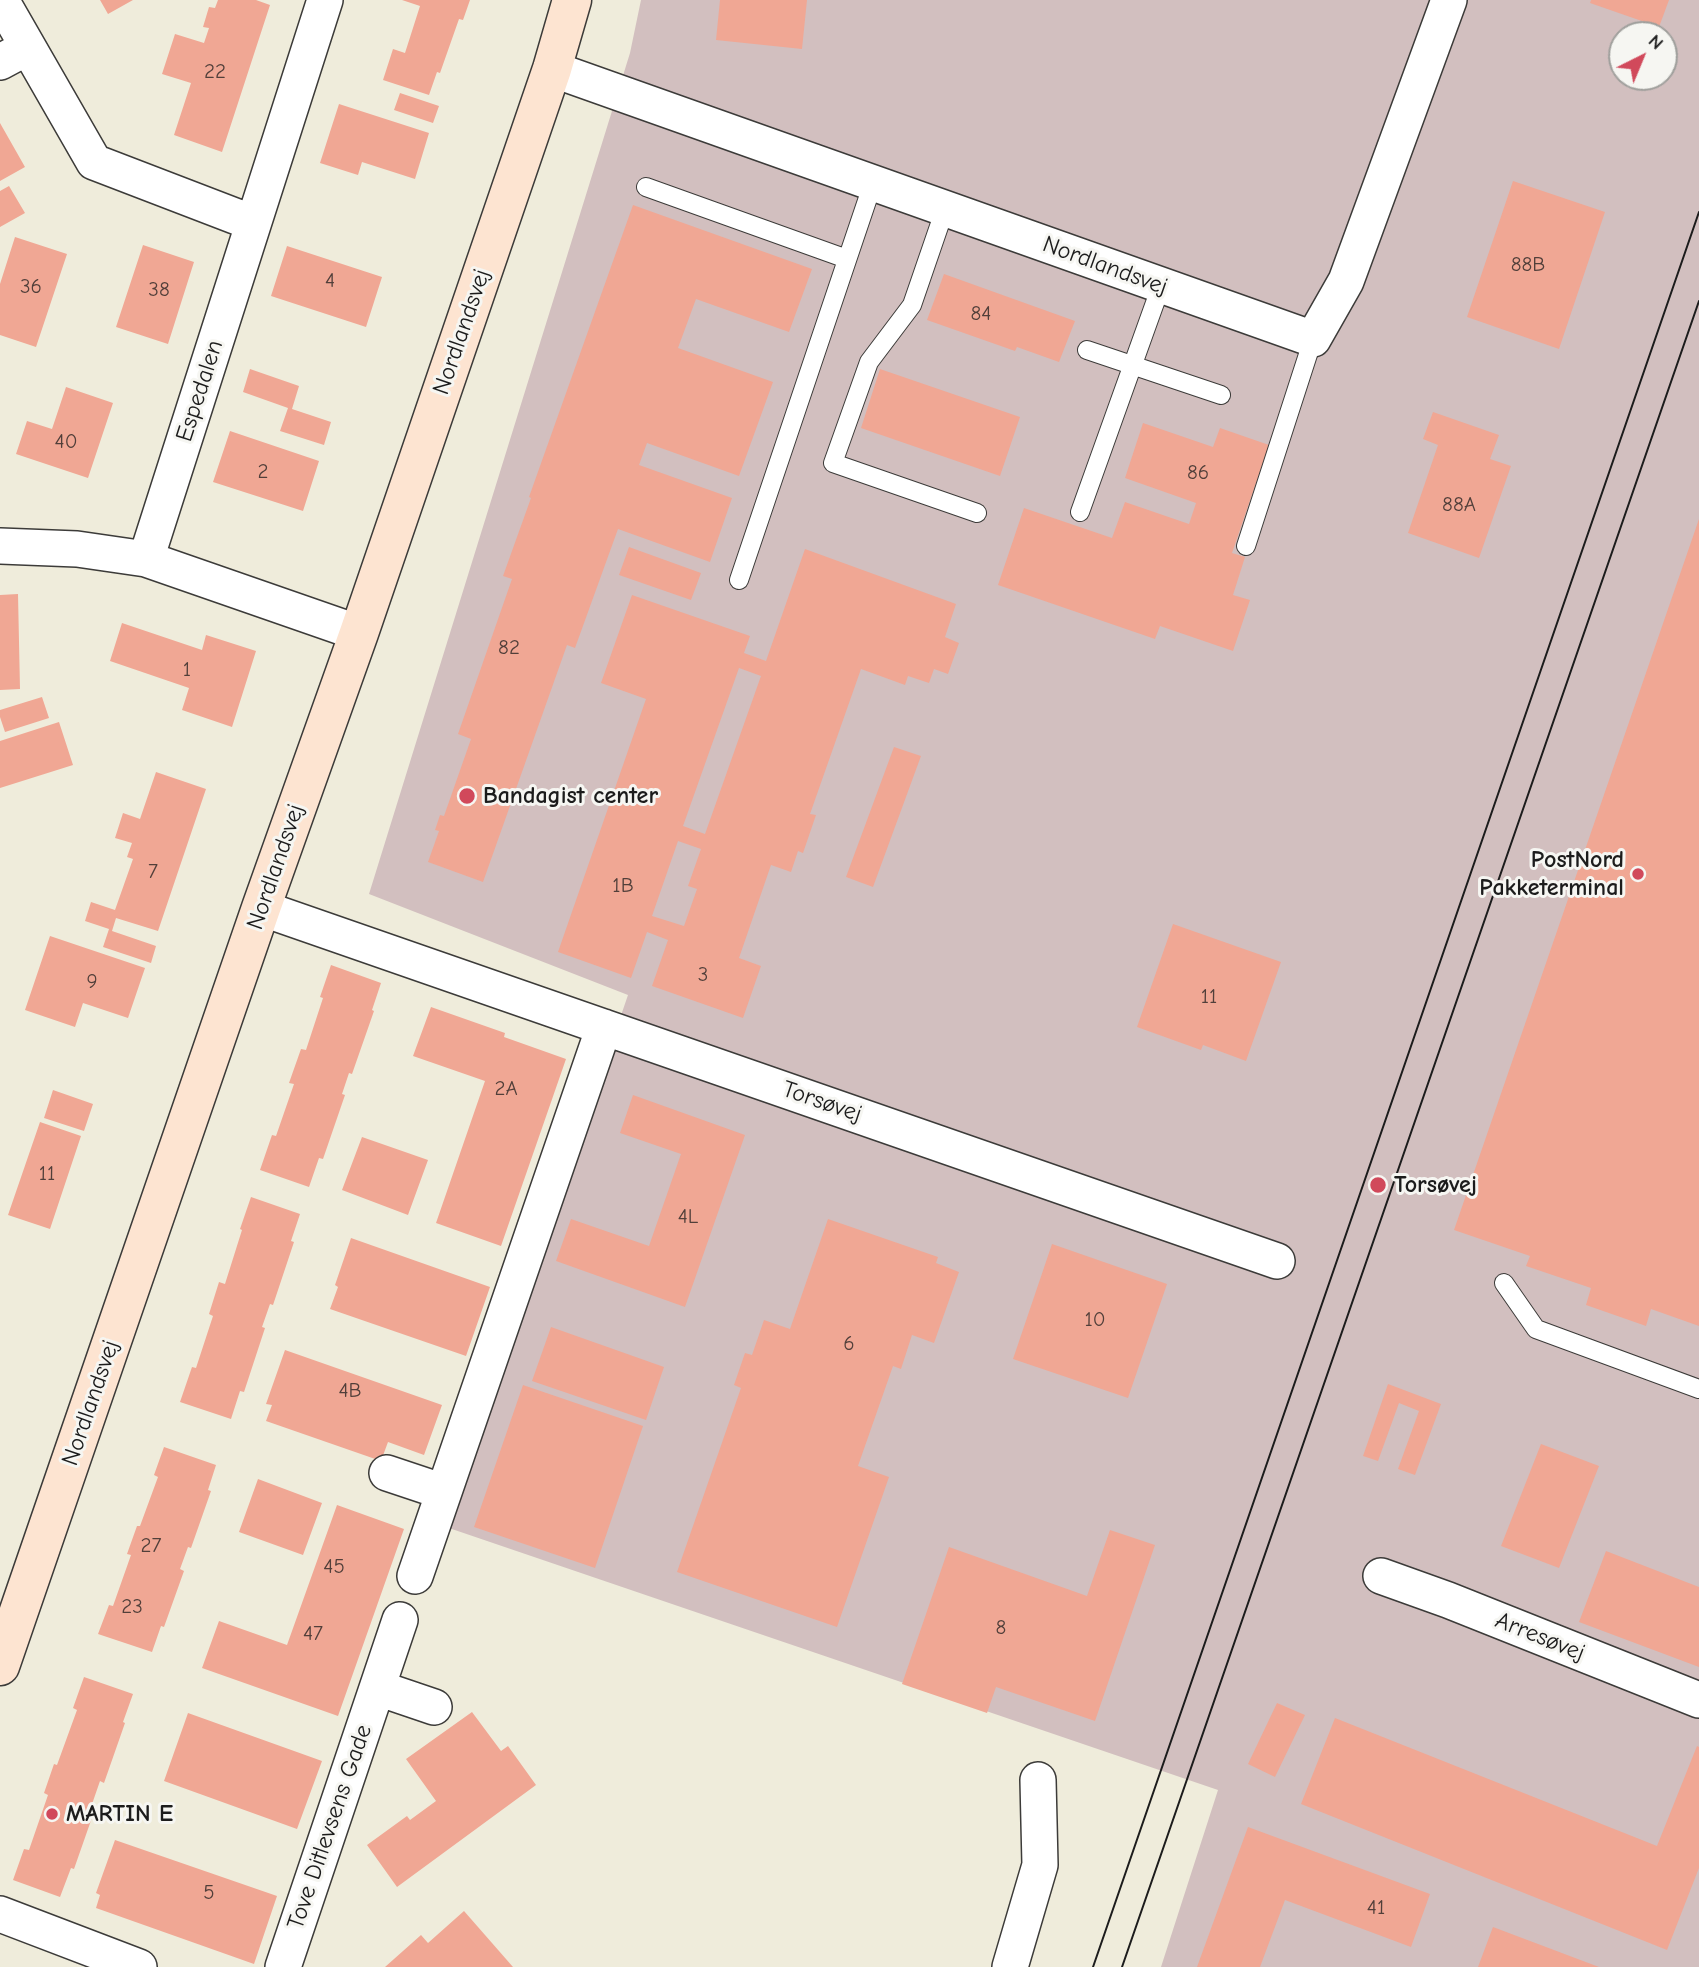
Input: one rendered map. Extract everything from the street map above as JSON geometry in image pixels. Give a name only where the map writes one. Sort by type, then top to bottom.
[{"type":"street","points":[[1,0],[14,54],[94,162],[253,223]]},
{"type":"street","name":"Espedalen","points":[[146,559],[325,0]]},
{"type":"street","name":"Nordlandsvej","points":[[0,1666],[261,908],[359,633],[552,69],[572,0]]},
{"type":"street","points":[[1313,339],[1346,281],[1449,0]]},
{"type":"street","name":"Nordlandsvej","points":[[552,69],[1313,339]]},
{"type":"street","points":[[0,546],[77,549],[146,559],[359,633]]},
{"type":"street","name":"Torsøvej","points":[[261,908],[1277,1261]]},
{"type":"street","points":[[415,1576],[604,1027]]},
{"type":"street","points":[[387,1472],[444,1492]]},
{"type":"street","name":"Arresøvej","points":[[1381,1576],[1699,1700]]},
{"type":"street","name":"Tove Ditlevsens Gade","points":[[283,1967],[400,1620]]},
{"type":"street","points":[[377,1688],[433,1707]]},
{"type":"street","points":[[1010,1967],[1040,1865],[1038,1780]]},
{"type":"street","points":[[0,1914],[139,1967]]},
{"type":"lane","points":[[739,580],[873,183]]},
{"type":"lane","points":[[646,187],[847,259]]},
{"type":"lane","points":[[945,209],[912,305],[869,362],[833,463],[977,513]]},
{"type":"lane","points":[[1080,512],[1161,286]]},
{"type":"lane","points":[[1246,546],[1313,339]]},
{"type":"lane","points":[[1087,350],[1221,396]]},
{"type":"lane","points":[[1504,1283],[1536,1329],[1699,1389]]},
{"type":"shaded area","points":[[641,0],[1699,0],[1699,1967],[1161,1967],[1218,1790],[446,1527],[628,995],[369,894],[630,53]]},
{"type":"building","points":[[100,0],[133,0],[108,14]]},
{"type":"building","points":[[218,0],[256,0],[270,5],[222,152],[174,135],[191,83],[162,74],[175,34],[204,43],[209,28],[203,27],[209,7],[215,8]]},
{"type":"building","points":[[402,0],[470,0],[463,20],[459,19],[440,73],[437,72],[429,95],[383,80],[393,49],[405,53],[420,6]]},
{"type":"building","points":[[720,0],[807,0],[802,49],[716,40]]},
{"type":"building","points":[[1591,0],[1669,0],[1661,21],[1642,21],[1590,3]]},
{"type":"building","points":[[400,93],[439,106],[433,123],[394,110]]},
{"type":"building","points":[[339,104],[429,133],[415,179],[362,162],[358,175],[320,163]]},
{"type":"building","points":[[0,123],[25,167],[0,181]]},
{"type":"building","points":[[1513,181],[1605,212],[1559,349],[1467,317]]},
{"type":"building","points":[[9,186],[25,213],[0,227],[0,191]]},
{"type":"building","points":[[633,205],[812,269],[789,332],[696,299],[678,348],[773,382],[739,476],[647,443],[639,465],[732,498],[710,562],[618,529],[575,648],[567,645],[483,882],[428,862],[439,831],[435,830],[440,815],[444,816],[471,739],[458,734],[512,579],[503,576]]},
{"type":"building","points":[[15,237],[67,254],[36,347],[0,335],[0,284]]},
{"type":"building","points":[[143,245],[194,262],[168,344],[116,327]]},
{"type":"building","points":[[287,246],[382,277],[366,327],[271,296]]},
{"type":"building","points":[[944,274],[1075,321],[1059,362],[1017,347],[1015,351],[927,320]]},
{"type":"building","points":[[250,369],[299,386],[292,409],[331,422],[324,445],[280,431],[288,408],[243,392]]},
{"type":"building","points":[[880,369],[1020,417],[1000,476],[861,428]]},
{"type":"building","points":[[66,387],[113,403],[88,478],[16,454],[27,421],[52,429]]},
{"type":"building","points":[[1433,412],[1499,435],[1490,459],[1511,466],[1479,558],[1408,533],[1438,445],[1423,439]]},
{"type":"building","points":[[1143,423],[1213,447],[1220,428],[1269,445],[1232,553],[1245,557],[1233,595],[1250,600],[1233,651],[1160,626],[1155,639],[998,585],[1024,508],[1112,538],[1125,502],[1189,524],[1196,503],[1125,478]]},
{"type":"building","points":[[230,431],[319,461],[303,511],[213,482]]},
{"type":"building","name":"PostNord Pakketerminal","points":[[1699,519],[1699,1326],[1651,1309],[1646,1326],[1586,1305],[1591,1288],[1526,1266],[1530,1256],[1454,1230]]},
{"type":"building","points":[[629,547],[701,573],[691,600],[619,575]]},
{"type":"building","points":[[805,549],[956,604],[945,637],[959,643],[948,674],[934,669],[929,683],[908,676],[905,685],[861,669],[810,814],[816,815],[803,853],[798,851],[791,872],[771,865],[739,958],[761,966],[743,1018],[652,986],[668,940],[647,932],[631,978],[558,952],[646,699],[601,683],[632,595],[750,636],[744,653],[766,661]],"holes":[[[739,668],[761,676],[705,834],[683,826]],[[678,841],[701,849],[688,886],[697,889],[684,926],[652,916]]]},
{"type":"building","points":[[18,594],[20,689],[0,690],[0,595]]},
{"type":"building","points":[[122,623],[202,650],[206,635],[256,651],[232,727],[182,710],[189,688],[110,661]]},
{"type":"building","points":[[42,697],[49,718],[5,732],[0,710]]},
{"type":"building","points":[[59,722],[73,765],[0,788],[0,741]]},
{"type":"building","points":[[894,747],[921,756],[873,887],[846,877]]},
{"type":"building","points":[[156,772],[206,789],[158,931],[116,918],[112,931],[156,946],[151,963],[103,947],[109,929],[85,921],[91,902],[115,910],[133,859],[127,857],[132,843],[115,838],[123,813],[140,819]]},
{"type":"building","points":[[1173,924],[1281,962],[1246,1061],[1203,1045],[1201,1050],[1137,1027]]},
{"type":"building","points":[[50,936],[145,968],[128,1018],[83,1003],[75,1027],[25,1010]]},
{"type":"building","points":[[331,965],[381,983],[352,1074],[349,1073],[342,1094],[345,1095],[323,1159],[319,1158],[309,1187],[260,1170],[272,1135],[276,1136],[294,1084],[289,1083],[301,1049],[306,1050]]},
{"type":"building","points":[[431,1007],[505,1033],[504,1037],[566,1059],[501,1246],[436,1223],[485,1081],[413,1056]]},
{"type":"building","points":[[53,1090],[93,1104],[84,1131],[44,1118]]},
{"type":"building","points":[[633,1095],[745,1135],[685,1307],[556,1261],[571,1219],[649,1246],[681,1154],[620,1133]]},
{"type":"building","points":[[40,1122],[81,1136],[50,1229],[8,1215]]},
{"type":"building","points":[[362,1137],[428,1160],[408,1215],[342,1190]]},
{"type":"building","points":[[251,1197],[300,1214],[291,1241],[294,1242],[273,1305],[270,1304],[262,1327],[265,1328],[244,1392],[240,1391],[231,1419],[180,1402],[192,1367],[196,1368],[213,1316],[209,1314],[219,1282],[225,1284]]},
{"type":"building","points":[[828,1219],[938,1257],[936,1263],[959,1272],[934,1343],[912,1335],[901,1369],[893,1366],[858,1466],[889,1477],[837,1627],[677,1572],[741,1388],[734,1385],[745,1353],[752,1355],[764,1320],[790,1329]]},
{"type":"building","points":[[351,1238],[490,1287],[466,1356],[330,1309]]},
{"type":"building","points":[[1052,1244],[1167,1284],[1128,1398],[1013,1359]]},
{"type":"building","points":[[551,1327],[664,1367],[646,1420],[532,1381]]},
{"type":"building","points":[[285,1350],[442,1405],[424,1455],[388,1442],[381,1461],[266,1421],[272,1405],[266,1404]]},
{"type":"building","points":[[1388,1384],[1441,1404],[1415,1475],[1398,1469],[1419,1411],[1399,1403],[1378,1461],[1363,1456]]},
{"type":"building","points":[[523,1385],[643,1426],[595,1568],[474,1527]]},
{"type":"building","points":[[1541,1444],[1599,1466],[1559,1568],[1501,1546]]},
{"type":"building","points":[[164,1447],[216,1465],[208,1490],[211,1491],[191,1548],[188,1547],[180,1569],[184,1571],[152,1652],[98,1634],[109,1605],[113,1606],[131,1555],[127,1554],[158,1477],[154,1475]]},
{"type":"building","points":[[258,1479],[322,1503],[303,1555],[239,1532]]},
{"type":"building","points":[[337,1505],[404,1529],[338,1716],[202,1668],[219,1621],[287,1645]]},
{"type":"building","points":[[1110,1530],[1155,1545],[1095,1721],[996,1687],[987,1713],[902,1684],[949,1547],[1087,1596]]},
{"type":"building","points":[[1606,1551],[1699,1587],[1699,1667],[1579,1622]]},
{"type":"building","points":[[84,1677],[133,1694],[104,1783],[100,1781],[91,1807],[95,1809],[74,1869],[71,1868],[60,1897],[13,1880],[24,1849],[29,1850],[48,1795],[44,1793],[77,1710],[73,1708]]},
{"type":"building","points":[[1277,1703],[1305,1715],[1275,1777],[1248,1764]]},
{"type":"building","points":[[472,1712],[501,1751],[508,1746],[536,1785],[397,1887],[367,1845],[407,1816],[410,1820],[436,1801],[406,1759]]},
{"type":"building","points":[[188,1713],[322,1761],[297,1829],[164,1781]]},
{"type":"building","points":[[1335,1718],[1657,1846],[1697,1746],[1699,1747],[1699,1868],[1667,1950],[1301,1804]]},
{"type":"building","points":[[1248,1827],[1430,1894],[1411,1947],[1285,1900],[1260,1967],[1197,1967]]},
{"type":"building","points":[[115,1840],[277,1896],[254,1964],[96,1908],[100,1895],[96,1893]]},
{"type":"building","points":[[464,1911],[513,1967],[385,1967],[421,1935],[428,1943]]},
{"type":"building","points":[[1493,1927],[1599,1967],[1478,1967]]},
{"type":"tram line","points":[[1093,1967],[1699,212]]},
{"type":"tram line","points":[[1122,1967],[1699,301]]},
{"type":"place","name":"Bandagist center","points":[[467,796]]},
{"type":"place","name":"PostNord Pakketerminal","points":[[1638,874]]},
{"type":"place","name":"Torsøvej","points":[[1378,1185]]},
{"type":"place","name":"MARTIN E","points":[[52,1814]]}]
